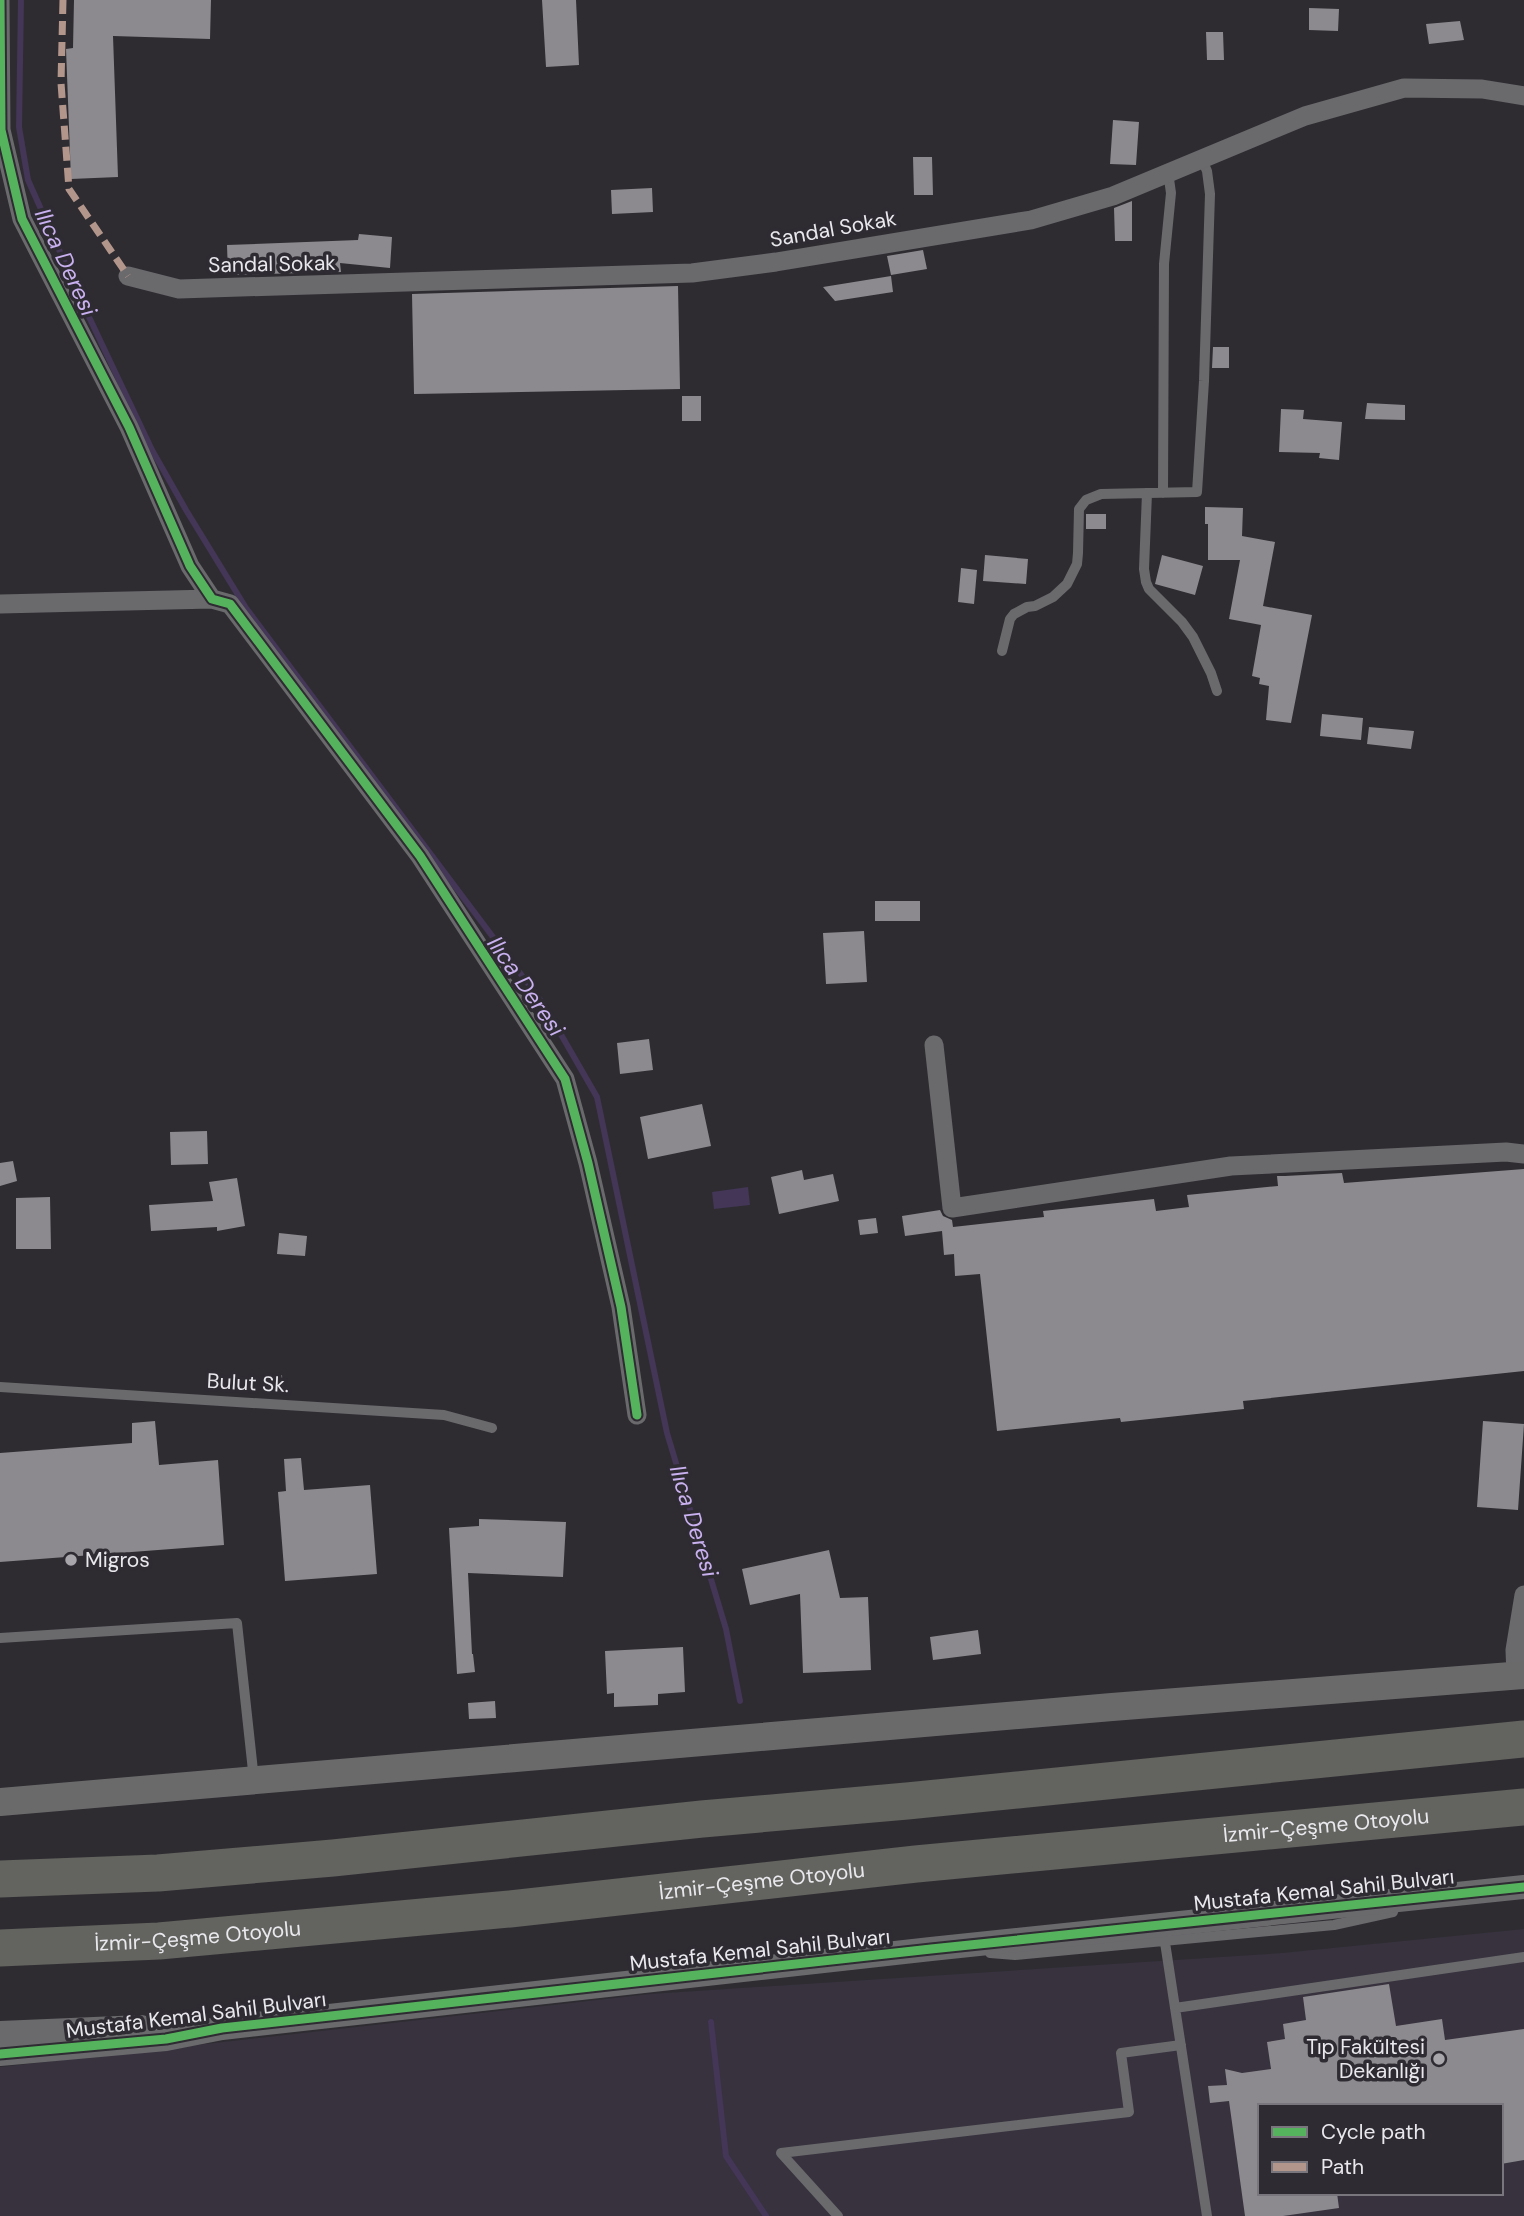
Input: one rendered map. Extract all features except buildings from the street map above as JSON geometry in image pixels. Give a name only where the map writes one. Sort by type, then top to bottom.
[{"type":"highway","points":[[0,1879],[158,1873],[333,1858],[702,1819],[1524,1739]]},
{"type":"highway","name":"İzmir-Çeşme Otoyolu","points":[[0,1948],[159,1941],[510,1909],[930,1863],[1524,1807]]},
{"type":"main road","points":[[0,1802],[1084,1709],[1520,1676]]},
{"type":"street","points":[[0,0],[1,131],[22,219],[129,428],[190,566],[212,599]]},
{"type":"street","name":"Sandal Sokak","points":[[128,276],[179,289],[692,273],[776,262],[1031,220],[1113,196],[1305,117],[1404,88],[1482,89],[1524,96]]},
{"type":"street","points":[[0,604],[212,599],[230,604],[420,856],[565,1079],[588,1163],[621,1307],[637,1415]]},
{"type":"street","points":[[934,1045],[952,1208],[1231,1166],[1506,1152],[1524,1154]]},
{"type":"street","points":[[1520,1676],[1516,1650],[1524,1595]]},
{"type":"street","name":"Mustafa Kemal Sahil Bulvarı","points":[[0,2054],[166,2039],[222,2028],[931,1949],[1163,1933],[1524,1886]]},
{"type":"street","name":"Mustafa Kemal Sahil Bulvarı","points":[[0,2033],[162,2026],[222,2028]]},
{"type":"lane","points":[[1002,651],[1010,619],[1014,614],[1053,597],[1073,574],[1078,553],[1079,509],[1086,500],[1101,494],[1197,492],[1210,194],[1207,172],[1201,158]]},
{"type":"lane","points":[[1163,493],[1164,264],[1171,193],[1168,172]]},
{"type":"lane","points":[[1147,493],[1144,569],[1146,582],[1149,589],[1193,637],[1217,691]]},
{"type":"lane","name":"Bulut Sk.","points":[[0,1387],[444,1415],[492,1428]]},
{"type":"lane","points":[[0,1639],[237,1623],[254,1780]]},
{"type":"lane","points":[[1163,1933],[1208,2216]]},
{"type":"lane","points":[[1175,2008],[1524,1957]]},
{"type":"lane","points":[[838,2216],[781,2153],[1129,2112],[1121,2053],[1181,2045]]},
{"type":"shaded area","points":[[748,1187],[750,1205],[714,1209],[712,1192]]},
{"type":"shaded area","points":[[1524,1929],[1524,2216],[0,2216],[0,2067],[650,1994],[1282,1953]]},
{"type":"waterway","name":"Ilıca Deresi","points":[[21,0],[19,127],[28,180],[152,450],[246,608],[544,1005],[597,1097],[667,1433],[726,1629],[740,1701]]},
{"type":"waterway","name":"Ilıca Deresi","points":[[711,2022],[726,2156],[766,2216]]},
{"type":"marked path","points":[[63,0],[61,83],[69,189],[128,276]]},
{"type":"cycle path","points":[[0,0],[1,130],[22,219],[129,427],[190,566],[212,599],[230,604],[420,856],[565,1079],[588,1163],[621,1307],[637,1415]]},
{"type":"cycle path","points":[[0,2054],[166,2039],[222,2028],[931,1949],[1524,1887]]},
{"type":"place","name":"Migros","points":[[71,1560]]},
{"type":"place","name":"Tıp Fakültesi Dekanlığı","points":[[1439,2059]]}]
